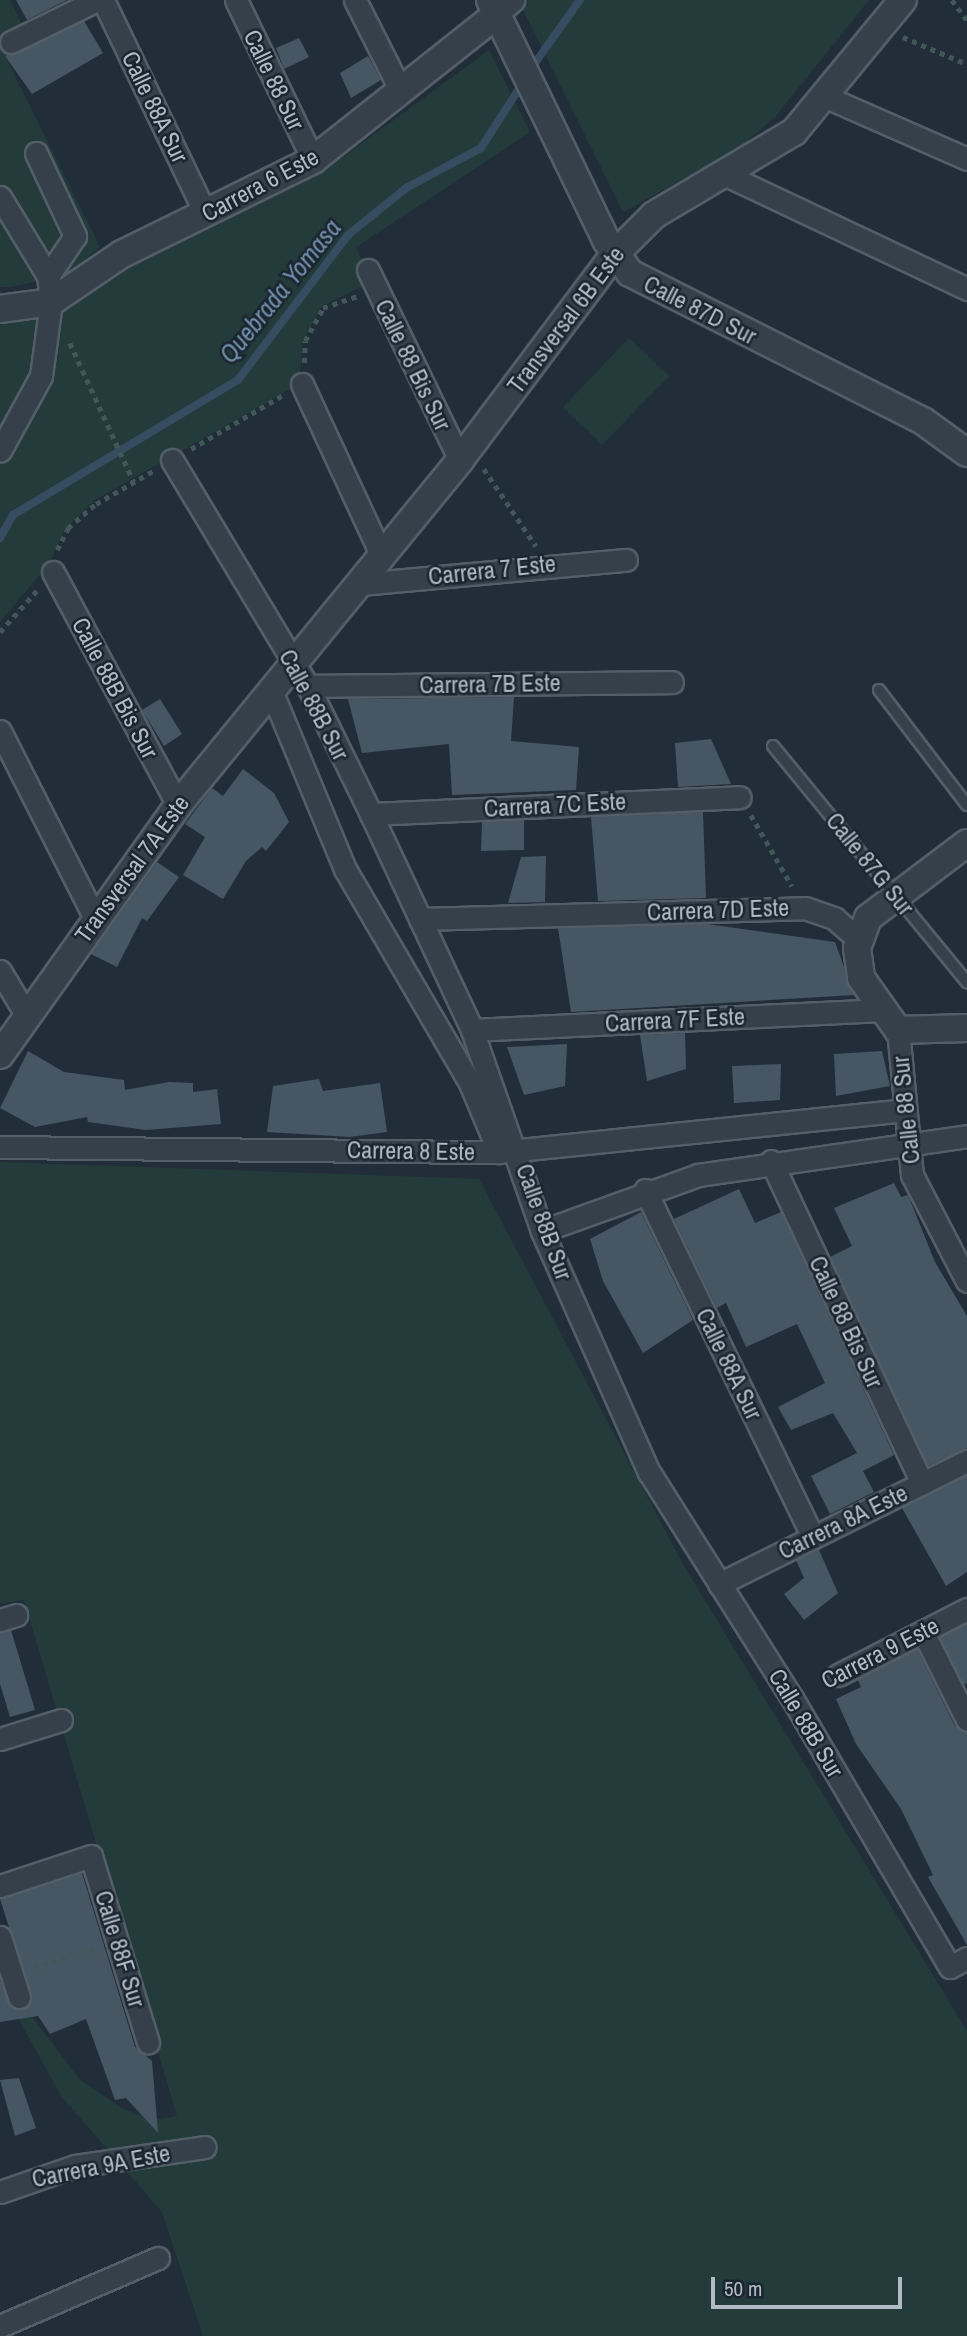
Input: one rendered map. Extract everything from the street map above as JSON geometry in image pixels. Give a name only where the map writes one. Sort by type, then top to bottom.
[{"type":"street","points":[[11,42],[97,0]]},
{"type":"street","name":"Calle 88A Sur","points":[[103,0],[206,215]]},
{"type":"street","name":"Calle 88 Sur","points":[[236,0],[313,160]]},
{"type":"street","points":[[355,0],[401,91]]},
{"type":"street","name":"Transversal 6B Este","points":[[270,688],[465,453],[614,255],[654,215],[776,148],[826,97],[903,0]]},
{"type":"street","name":"Carrera 6 Este","points":[[0,309],[51,302],[122,254],[313,160],[401,91],[500,5]]},
{"type":"street","name":"Calle 87D Sur","points":[[500,5],[520,63],[614,255],[646,285],[923,421],[967,453]]},
{"type":"street","points":[[826,97],[967,159]]},
{"type":"street","points":[[36,153],[75,236],[48,276]]},
{"type":"street","points":[[726,175],[967,289]]},
{"type":"street","points":[[0,197],[48,276],[51,302],[41,376],[0,451]]},
{"type":"street","name":"Calle 88 Bis Sur","points":[[368,270],[376,290],[465,453]]},
{"type":"street","points":[[302,384],[382,556]]},
{"type":"street","name":"Calle 88B Sur","points":[[172,460],[308,686],[371,814],[472,1030],[509,1151],[649,1472],[959,1963]]},
{"type":"street","name":"Carrera 7 Este","points":[[359,584],[548,564],[626,560]]},
{"type":"street","name":"Calle 88B Bis Sur","points":[[53,572],[178,805]]},
{"type":"street","name":"Carrera 7B Este","points":[[308,686],[672,682]]},
{"type":"street","name":"Calle 88B Sur","points":[[270,688],[345,869],[509,1151]]},
{"type":"street","name":"Transversal 7A Este","points":[[0,1055],[178,805],[270,688]]},
{"type":"street","points":[[0,731],[95,918]]},
{"type":"street","name":"Carrera 7C Este","points":[[371,814],[740,796]]},
{"type":"street","points":[[858,939],[894,894],[967,843]]},
{"type":"street","name":"Carrera 7D Este","points":[[420,919],[805,908],[834,918],[858,939]]},
{"type":"street","name":"Calle 88 Sur","points":[[858,939],[861,978],[878,1010],[898,1030],[905,1142],[926,1210],[967,1281]]},
{"type":"street","points":[[0,971],[27,1016]]},
{"type":"street","name":"Carrera 7F Este","points":[[472,1030],[878,1010]]},
{"type":"street","points":[[898,1030],[967,1028]]},
{"type":"street","name":"Carrera 8 Este","points":[[0,1147],[509,1151],[903,1110]]},
{"type":"street","points":[[542,1231],[645,1190],[771,1161],[967,1136]]},
{"type":"street","name":"Calle 88 Bis Sur","points":[[771,1161],[922,1483]]},
{"type":"street","name":"Calle 88A Sur","points":[[645,1190],[813,1537]]},
{"type":"street","name":"Carrera 8A Este","points":[[719,1584],[967,1461]]},
{"type":"street","name":"Carrera 9 Este","points":[[838,1675],[967,1609]]},
{"type":"street","points":[[923,1632],[967,1720]]},
{"type":"street","points":[[0,1739],[61,1720]]},
{"type":"street","name":"Calle 88F Sur","points":[[0,1886],[91,1856],[148,2043]]},
{"type":"street","points":[[0,1937],[19,1997]]},
{"type":"street","name":"Carrera 9A Este","points":[[0,2192],[75,2166],[205,2147]]},
{"type":"street","points":[[4,2324],[158,2258]]},
{"type":"lane","points":[[878,690],[967,805]]},
{"type":"lane","name":"Calle 87G Sur","points":[[773,746],[967,982]]},
{"type":"path","points":[[952,0],[967,20]]},
{"type":"path","points":[[881,27],[967,64]]},
{"type":"path","points":[[0,632],[53,572],[68,528],[134,482],[302,384],[305,341],[323,308],[376,290]]},
{"type":"path","points":[[68,340],[134,482]]},
{"type":"path","name":"Calle 88 Bis Sur","points":[[465,453],[548,564]]},
{"type":"path","points":[[740,796],[805,908]]},
{"type":"path","points":[[12,1974],[117,1941]]},
{"type":"green space","points":[[0,0],[10,0],[31,43],[5,56],[100,247],[64,276],[11,287],[0,287]]},
{"type":"green space","points":[[529,0],[869,0],[775,117],[738,149],[623,212],[521,6]]},
{"type":"green space","points":[[489,50],[530,132],[356,247],[371,282],[322,306],[303,341],[299,384],[95,500],[65,529],[49,564],[0,622],[0,325],[66,311],[140,261],[327,169]]},
{"type":"green space","points":[[629,338],[669,376],[602,445],[563,407]]},
{"type":"green space","points":[[0,1162],[479,1179],[684,1566],[967,2031],[967,2336],[203,2336],[162,2212],[62,2097],[16,2015],[31,2015],[80,2080],[122,2108],[154,2120],[177,2116],[24,1600],[0,1604]]},
{"type":"building","points":[[16,0],[67,0],[27,20]]},
{"type":"building","points":[[84,21],[103,53],[32,94],[5,56]]},
{"type":"building","points":[[299,38],[309,57],[284,69],[276,48]]},
{"type":"building","points":[[368,56],[381,80],[351,98],[340,73]]},
{"type":"building","points":[[514,697],[511,741],[579,747],[576,790],[452,795],[449,744],[362,753],[348,699]]},
{"type":"building","points":[[160,699],[182,734],[164,746],[142,710]]},
{"type":"building","points":[[711,739],[731,784],[678,787],[675,743]]},
{"type":"building","points":[[243,769],[274,793],[289,822],[266,851],[262,847],[246,861],[223,899],[183,875],[205,837],[185,824],[212,788],[223,796]]},
{"type":"building","points":[[703,812],[706,898],[598,901],[591,817]]},
{"type":"building","points":[[524,820],[524,850],[481,851],[482,822]]},
{"type":"building","points":[[546,856],[545,902],[508,903],[521,857]]},
{"type":"building","points":[[157,862],[179,877],[147,921],[142,918],[117,967],[91,954]]},
{"type":"building","points":[[707,924],[835,942],[854,995],[571,1012],[558,928]]},
{"type":"building","points":[[685,1033],[686,1069],[647,1081],[640,1035]]},
{"type":"building","points":[[567,1044],[565,1086],[524,1095],[507,1047]]},
{"type":"building","points":[[28,1051],[64,1072],[124,1080],[125,1090],[169,1082],[193,1083],[193,1092],[217,1089],[221,1124],[146,1130],[88,1122],[87,1117],[35,1127],[0,1108]]},
{"type":"building","points":[[882,1051],[890,1086],[836,1096],[834,1054]]},
{"type":"building","points":[[781,1064],[780,1100],[734,1103],[732,1066]]},
{"type":"building","points":[[319,1079],[323,1091],[380,1083],[387,1132],[350,1137],[267,1132],[273,1086]]},
{"type":"building","points":[[894,1183],[901,1197],[908,1195],[935,1262],[967,1316],[967,1448],[928,1466],[830,1257],[852,1246],[834,1208]]},
{"type":"building","points":[[739,1189],[755,1223],[781,1212],[894,1455],[863,1471],[874,1492],[830,1514],[811,1476],[857,1453],[833,1413],[791,1430],[778,1407],[825,1383],[797,1324],[746,1347],[726,1303],[717,1308],[674,1219]]},
{"type":"building","points":[[641,1212],[693,1320],[643,1353],[603,1281],[590,1239]]},
{"type":"building","points":[[967,1476],[967,1572],[946,1586],[902,1508]]},
{"type":"building","points":[[819,1550],[838,1593],[804,1620],[784,1594],[804,1578],[796,1560]]},
{"type":"building","points":[[967,1624],[967,1683],[964,1685],[940,1637]]},
{"type":"building","points":[[11,1630],[35,1710],[10,1717],[0,1684],[0,1633]]},
{"type":"building","points":[[917,1649],[955,1726],[967,1733],[967,1945],[928,1877],[933,1875],[901,1809],[856,1744],[836,1699],[861,1687],[858,1680]]},
{"type":"building","points":[[82,1873],[135,2047],[152,2061],[158,2133],[126,2098],[115,2100],[86,2019],[50,2034],[38,2016],[0,2022],[0,1980],[11,2007],[24,2009],[32,1999],[0,1899]]},
{"type":"building","points":[[19,2078],[36,2128],[15,2136],[0,2080]]},
{"type":"waterway","name":"Quebrada Yomasa","points":[[530,70],[580,0]]},
{"type":"waterway","name":"Quebrada Yomasa","points":[[0,538],[13,515],[238,380],[348,235],[406,188],[481,148],[524,81]]}]
